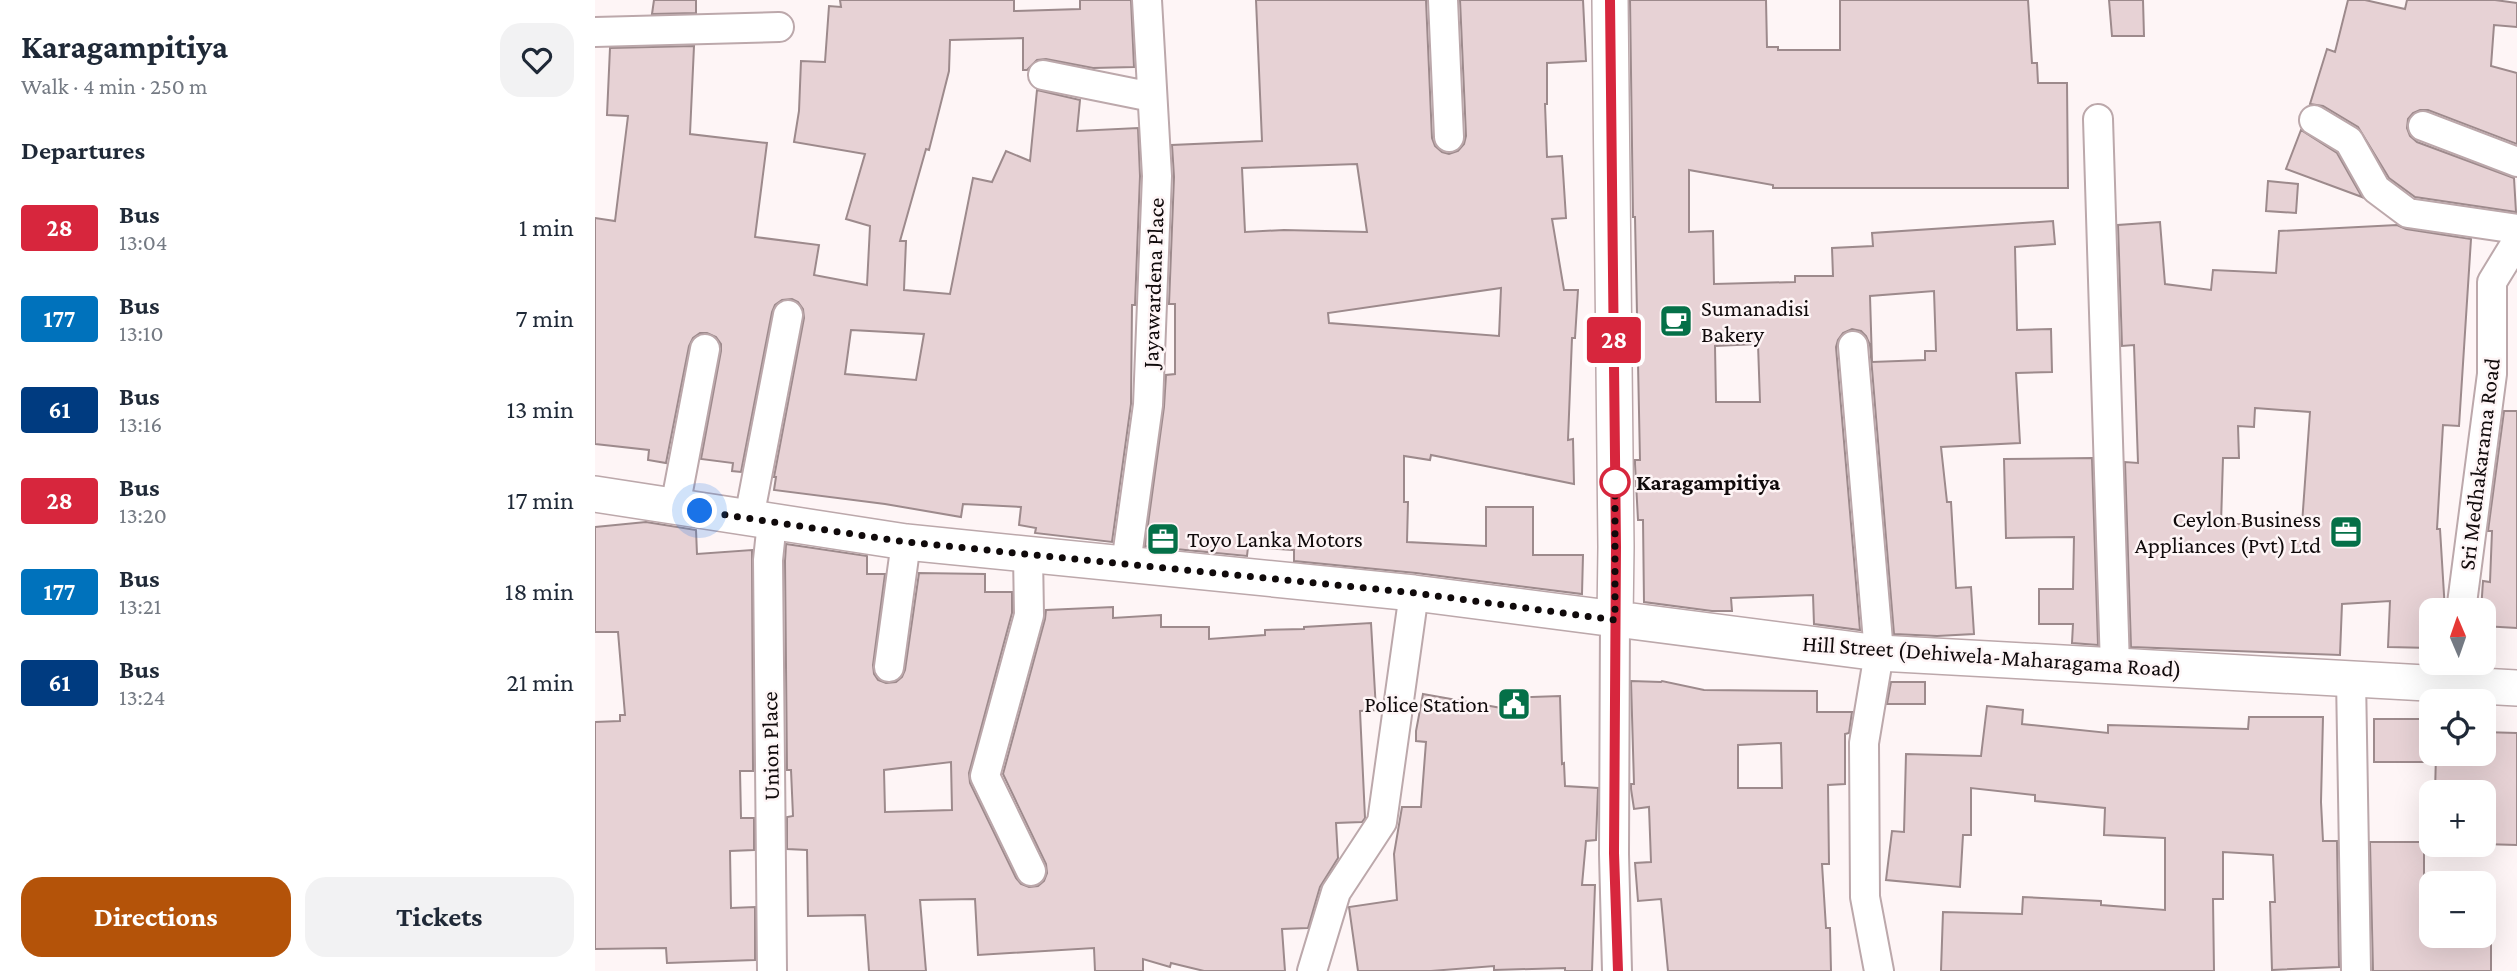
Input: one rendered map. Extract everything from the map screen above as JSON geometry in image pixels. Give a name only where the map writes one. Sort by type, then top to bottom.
[{"type":"main road","points":[[1610,0],[1615,620]]},
{"type":"main road","name":"Hill Street (Dehiwela-Maharagama Road)","points":[[595,494],[906,542],[1415,593],[1879,653],[2351,678],[2419,675]]},
{"type":"main road","name":"Hill Street (Dehiwela-Maharagama Road)","points":[[2466,676],[2517,688]]},
{"type":"street","name":"Jayawardena Place","points":[[1126,564],[1148,405],[1157,176],[1147,0]]},
{"type":"street","points":[[1443,0],[1449,136]]},
{"type":"street","points":[[595,33],[779,27]]},
{"type":"street","points":[[1043,75],[1152,97]]},
{"type":"street","points":[[2098,119],[2115,667]]},
{"type":"street","points":[[2314,120],[2349,141],[2376,189],[2408,213],[2517,229]]},
{"type":"street","points":[[2423,126],[2517,162]]},
{"type":"street","name":"Sri Medhakarama Road","points":[[2463,598],[2493,374],[2492,282],[2517,241]]},
{"type":"street","name":"Union Place","points":[[772,971],[768,560],[760,520],[788,315]]},
{"type":"street","points":[[1853,346],[1879,653],[1864,743],[1865,897],[1879,971]]},
{"type":"street","points":[[675,507],[705,349]]},
{"type":"street","points":[[889,667],[906,542]]},
{"type":"street","points":[[1028,555],[1029,615],[985,776],[1031,871]]},
{"type":"street","points":[[1312,971],[1336,892],[1382,822],[1415,593]]},
{"type":"street","points":[[1615,620],[1614,853],[1618,971]]},
{"type":"street","points":[[2351,678],[2356,971]]},
{"type":"building","points":[[654,0],[696,0],[696,13],[652,14]]},
{"type":"building","points":[[840,0],[1014,0],[1014,11],[1080,9],[1080,0],[1131,0],[1134,67],[1093,68],[1046,59],[1037,60],[1027,70],[1023,70],[1023,38],[950,40],[949,71],[929,150],[926,149],[900,241],[906,241],[904,290],[950,294],[973,178],[992,182],[1006,151],[1030,161],[1037,90],[1080,100],[1077,131],[1138,128],[1140,176],[1135,305],[1132,305],[1131,404],[1112,542],[1035,533],[1036,528],[1019,525],[1021,507],[963,504],[961,517],[774,490],[774,477],[804,318],[803,309],[792,299],[782,300],[775,305],[772,312],[741,472],[732,471],[733,463],[701,459],[721,351],[721,344],[716,337],[707,333],[700,333],[693,338],[689,346],[666,463],[648,460],[649,450],[595,444],[595,218],[615,221],[628,116],[607,115],[610,48],[694,46],[690,134],[767,143],[755,237],[819,245],[814,275],[867,285],[870,226],[846,219],[865,154],[794,142],[799,111],[801,61],[825,62],[829,6],[841,7]],"holes":[[[851,330],[924,334],[916,380],[845,374]]]},
{"type":"building","points":[[1256,0],[1426,0],[1432,138],[1435,146],[1449,154],[1458,151],[1466,136],[1460,0],[1583,0],[1586,61],[1547,63],[1545,104],[1547,157],[1562,156],[1566,218],[1552,219],[1564,290],[1578,290],[1575,338],[1572,338],[1568,440],[1573,439],[1574,484],[1431,455],[1430,460],[1404,456],[1404,502],[1408,502],[1407,542],[1486,546],[1486,507],[1533,507],[1533,555],[1583,555],[1582,594],[1294,561],[1294,550],[1248,547],[1247,556],[1145,546],[1166,375],[1175,374],[1175,304],[1169,304],[1174,177],[1172,145],[1262,141]],"holes":[[[1357,164],[1367,232],[1245,232],[1242,168]],[[1501,288],[1499,336],[1329,323],[1328,313]]]},
{"type":"building","points":[[1630,0],[1766,0],[1767,47],[1778,47],[1778,50],[1840,50],[1840,0],[2028,0],[2032,63],[2037,63],[2038,83],[2067,83],[2068,188],[1773,188],[1773,185],[1689,170],[1689,232],[1713,231],[1714,284],[1795,282],[1795,276],[1833,276],[1832,248],[1873,246],[1872,233],[2053,221],[2055,244],[2015,247],[2017,330],[2051,329],[2052,372],[2016,373],[2020,443],[1941,447],[1947,502],[1951,502],[1956,588],[1971,587],[1974,634],[1894,634],[1870,345],[1861,331],[1852,329],[1843,333],[1836,347],[1860,630],[1814,624],[1813,595],[1731,598],[1732,611],[1644,602],[1643,520],[1638,520],[1635,464],[1635,460],[1640,460]],"holes":[[[1934,291],[1936,351],[1925,351],[1925,360],[1872,362],[1870,296]],[[1758,344],[1760,402],[1716,402],[1715,346]]]},
{"type":"building","points":[[2109,0],[2143,0],[2144,36],[2112,36]]},
{"type":"building","points":[[2348,0],[2365,0],[2405,9],[2407,0],[2495,0],[2517,3],[2517,27],[2494,25],[2491,66],[2517,73],[2517,144],[2428,110],[2413,113],[2408,119],[2407,128],[2410,136],[2417,142],[2514,178],[2516,212],[2415,197],[2389,178],[2358,127],[2323,106],[2310,104],[2327,49],[2335,52]]},
{"type":"building","points":[[2301,130],[2337,153],[2362,197],[2286,169]]},
{"type":"building","points":[[2268,181],[2298,184],[2296,213],[2266,211]]},
{"type":"building","points":[[2160,222],[2165,284],[2211,290],[2213,270],[2276,273],[2279,231],[2397,225],[2406,229],[2471,239],[2459,426],[2443,425],[2437,529],[2440,529],[2444,598],[2419,598],[2419,648],[2388,647],[2390,601],[2342,604],[2340,655],[2131,647],[2125,462],[2138,463],[2134,345],[2122,346],[2118,225]],"holes":[[[2255,408],[2310,412],[2302,524],[2221,524],[2223,458],[2239,458],[2238,426],[2254,427]]]},
{"type":"building","points":[[2504,411],[2517,411],[2517,628],[2496,627],[2496,598],[2482,598],[2483,581],[2490,582],[2492,531],[2488,531]]},
{"type":"building","points":[[2092,458],[2098,645],[2072,643],[2073,624],[2039,624],[2039,589],[2073,589],[2074,537],[2006,538],[2004,459]]},
{"type":"building","points":[[646,522],[696,530],[697,554],[752,550],[753,771],[740,771],[741,818],[754,818],[754,850],[730,851],[731,908],[755,907],[755,960],[667,963],[666,948],[595,949],[595,722],[620,721],[620,715],[625,715],[618,632],[595,632],[595,527]]},
{"type":"building","points":[[786,544],[867,556],[867,574],[885,574],[873,665],[878,680],[886,683],[896,682],[905,670],[919,573],[985,574],[985,592],[1012,592],[1012,613],[969,773],[970,783],[1016,878],[1029,887],[1038,886],[1044,881],[1046,864],[1003,774],[1046,610],[1113,607],[1113,618],[1161,615],[1161,627],[1209,627],[1209,639],[1265,635],[1265,630],[1371,623],[1376,710],[1360,711],[1365,818],[1362,822],[1336,823],[1338,858],[1320,887],[1308,928],[1282,929],[1285,971],[1204,971],[1171,963],[1170,967],[1143,959],[1143,971],[1095,971],[1094,948],[978,955],[975,899],[920,900],[926,971],[869,971],[865,915],[808,916],[807,850],[787,849],[787,817],[793,816],[791,770],[787,770]],"holes":[[[951,762],[952,810],[885,812],[884,770]]]},
{"type":"building","points":[[1631,681],[1662,681],[1704,690],[1817,691],[1817,712],[1852,712],[1849,733],[1845,734],[1845,784],[1828,785],[1829,864],[1822,864],[1826,928],[1830,928],[1831,971],[1668,971],[1661,899],[1638,901],[1635,863],[1651,862],[1649,807],[1634,809],[1631,784],[1634,784]],"holes":[[[1781,743],[1782,788],[1738,788],[1738,745]]]},
{"type":"building","points":[[1891,682],[1925,682],[1925,704],[1887,704]]},
{"type":"building","points":[[1423,694],[1507,709],[1507,698],[1560,696],[1565,786],[1598,788],[1596,840],[1586,841],[1582,885],[1595,885],[1592,971],[1565,971],[1565,968],[1494,970],[1494,966],[1431,971],[1358,971],[1349,907],[1397,900],[1394,854],[1402,807],[1421,807],[1426,742],[1416,741],[1416,731]]},
{"type":"building","points":[[1987,706],[2023,710],[2022,724],[2108,733],[2108,725],[2248,729],[2249,717],[2323,717],[2323,841],[2337,841],[2339,967],[2272,970],[2270,902],[2275,902],[2273,855],[2223,852],[2223,899],[2213,899],[2214,971],[1941,971],[1943,912],[2022,914],[2023,897],[2101,901],[2101,905],[2165,910],[2165,838],[2104,835],[2105,808],[2035,801],[2035,795],[1971,788],[1971,835],[1963,835],[1960,887],[1886,880],[1892,831],[1904,832],[1906,754],[1981,756]]},
{"type":"building","points":[[2374,719],[2419,719],[2419,762],[2374,762]]},
{"type":"building","points":[[2496,732],[2517,733],[2517,845],[2496,844],[2496,780],[2435,780],[2436,766],[2496,766]]},
{"type":"building","points":[[2370,842],[2419,842],[2419,857],[2424,857],[2424,871],[2419,871],[2419,948],[2491,948],[2491,971],[2373,971]]},
{"type":"bus line","name":"28","points":[[1610,0],[1616,547],[1614,853],[1618,971]]},
{"type":"place","name":"Sumanadisi Bakery","points":[[1676,321]]},
{"type":"place","name":"Karagampitiya","points":[[1615,482]]},
{"type":"place","name":"Ceylon Business Appliances (Pvt) Ltd","points":[[2346,532]]},
{"type":"place","name":"Toyo Lanka Motors","points":[[1163,539]]},
{"type":"place","name":"Police Station","points":[[1514,704]]},
{"type":"route","points":[[700,511],[906,542],[1415,593],[1615,620],[1615,482]]}]
